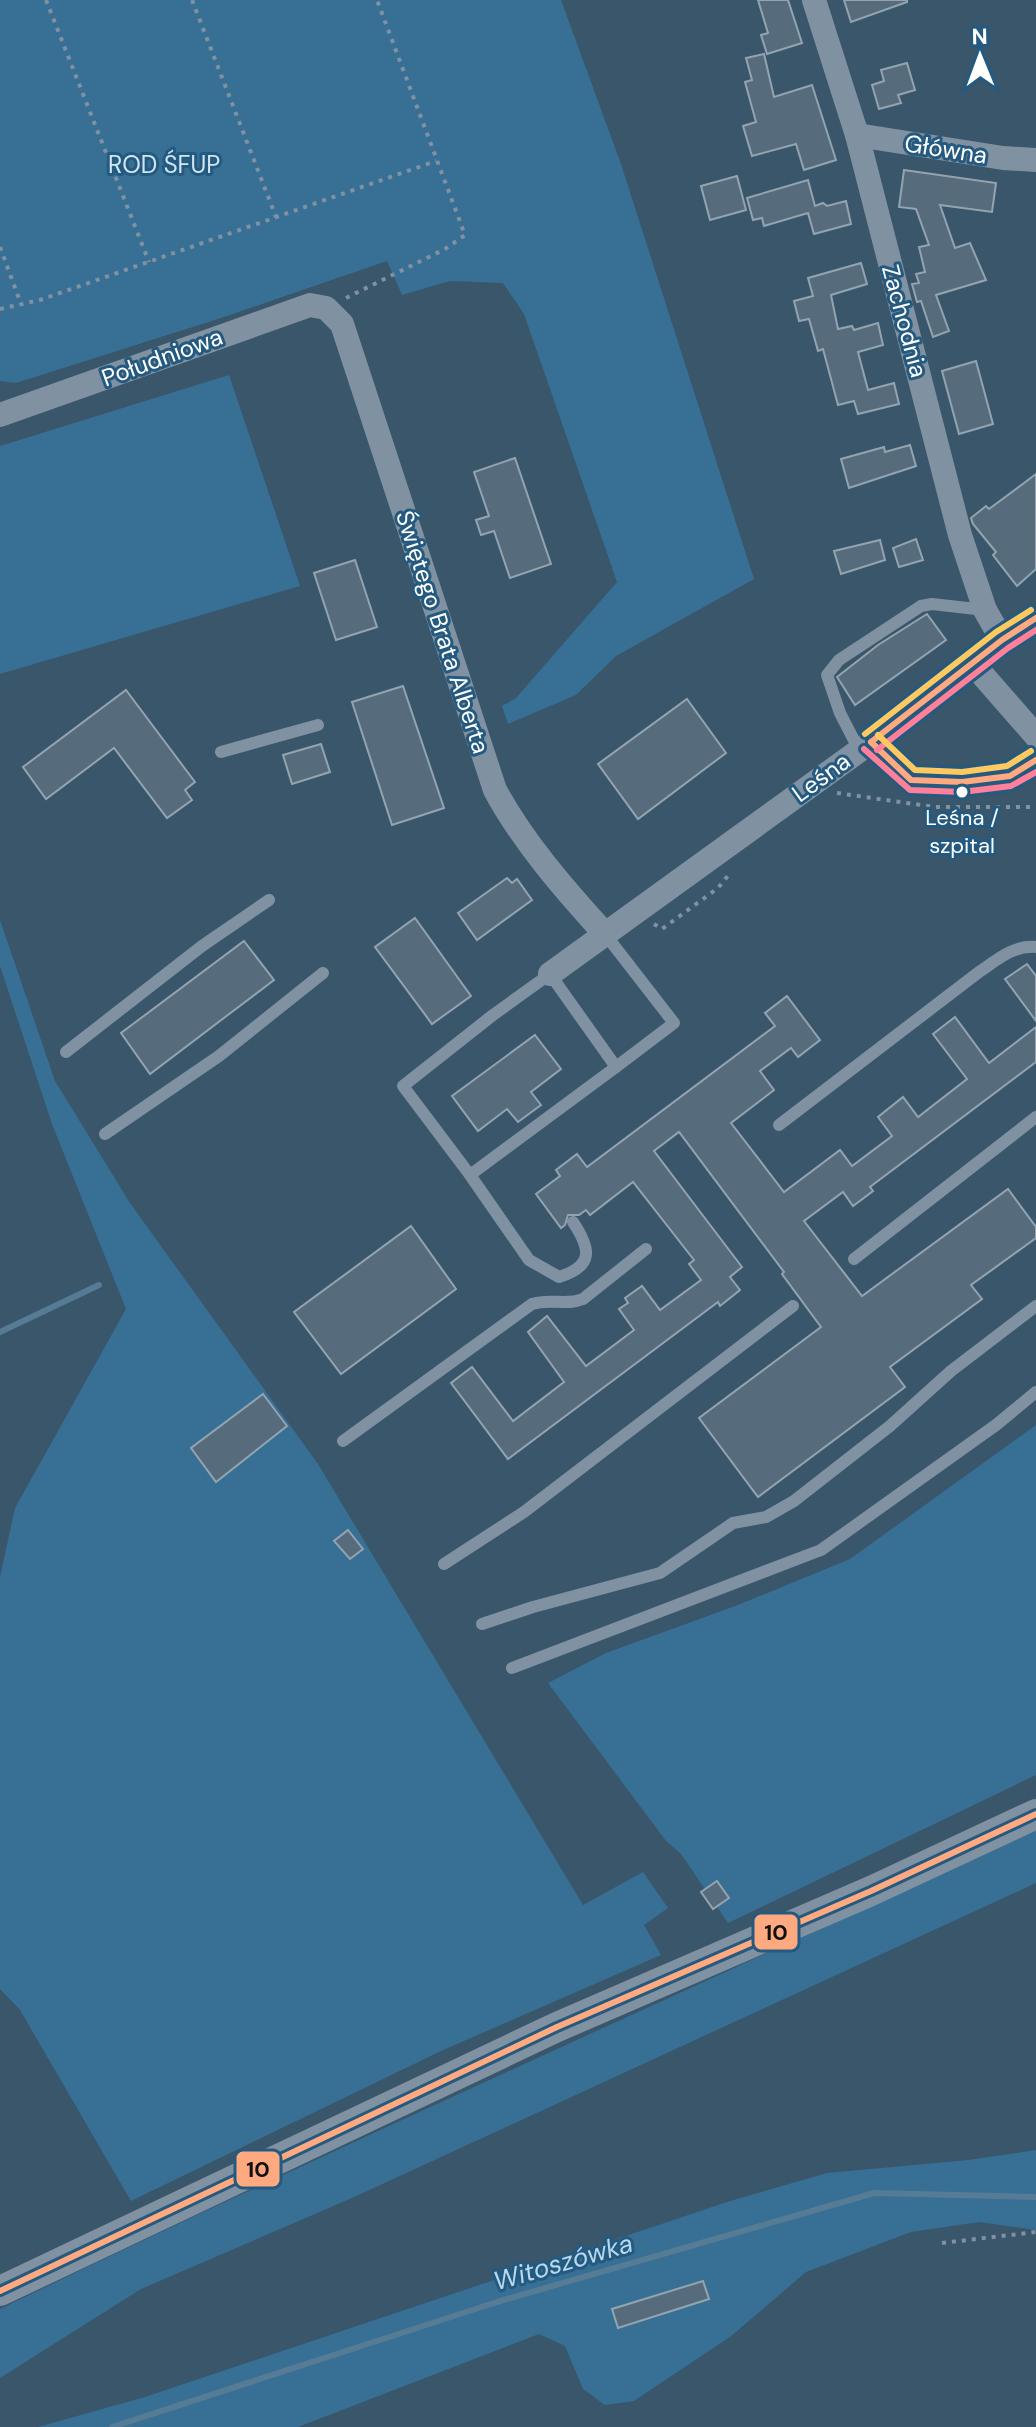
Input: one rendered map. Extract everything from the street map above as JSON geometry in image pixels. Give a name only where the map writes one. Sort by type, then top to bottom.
[{"type":"street","name":"Zachodnia","points":[[814,0],[857,135],[960,535],[985,610],[1002,640]]},
{"type":"street","name":"Główna","points":[[857,135],[1003,158],[1036,160]]},
{"type":"street","name":"Południowa","points":[[0,415],[310,305],[326,308]]},
{"type":"street","name":"Świętego Brata Alberta","points":[[326,308],[342,324],[495,790],[568,893],[605,934]]},
{"type":"street","name":"Leśna","points":[[550,974],[1036,618]]},
{"type":"street","points":[[973,664],[1036,736]]},
{"type":"street","points":[[865,746],[911,780],[962,782],[1010,776],[1036,760]]},
{"type":"street","points":[[0,2291],[557,2027],[871,1891],[1036,1814]]},
{"type":"lane","points":[[865,746],[840,713],[827,675],[839,660],[921,606],[932,604],[985,610]]},
{"type":"lane","points":[[221,752],[318,725]]},
{"type":"lane","points":[[66,1052],[202,946],[269,900]]},
{"type":"lane","points":[[470,1175],[674,1023],[605,934]]},
{"type":"lane","points":[[779,1125],[979,972],[1011,950],[1036,947]]},
{"type":"lane","points":[[105,1134],[219,1056],[323,973]]},
{"type":"lane","points":[[573,1222],[584,1238],[588,1251],[584,1264],[572,1273],[559,1277],[529,1260],[403,1086],[550,974],[616,1067]]},
{"type":"lane","points":[[854,1259],[1036,1117]]},
{"type":"lane","points":[[343,1441],[532,1304],[543,1301],[571,1304],[583,1299],[646,1249]]},
{"type":"lane","points":[[444,1564],[524,1512],[793,1306]]},
{"type":"lane","points":[[482,1624],[660,1573],[733,1523],[776,1512],[890,1426],[951,1371],[1036,1306]]},
{"type":"lane","points":[[512,1668],[821,1550],[996,1425],[1036,1392]]},
{"type":"path","points":[[46,0],[149,262]]},
{"type":"path","points":[[192,0],[276,217]]},
{"type":"path","points":[[326,308],[445,249],[465,235],[377,0]]},
{"type":"path","points":[[0,309],[40,300],[436,161]]},
{"type":"path","points":[[0,247],[21,304]]},
{"type":"path","points":[[835,792],[847,783]]},
{"type":"path","points":[[640,908],[662,929],[718,888],[733,869]]},
{"type":"path","points":[[942,2243],[1036,2232]]},
{"type":"green space","name":"ROD ŚFUP","points":[[0,0],[561,0],[621,164],[754,579],[616,656],[576,695],[508,724],[502,706],[516,698],[617,582],[524,314],[503,283],[450,281],[402,295],[387,261],[16,383],[0,381]]},
{"type":"green space","points":[[229,375],[300,586],[0,674],[0,446]]},
{"type":"green space","points":[[0,920],[55,1081],[130,1203],[318,1464],[583,1905],[643,1872],[668,1908],[644,1925],[661,1955],[441,2051],[131,2201],[20,2010],[0,1989],[0,1577],[15,1508],[126,1309],[52,1124],[0,966]]},
{"type":"green space","points":[[1036,1425],[1036,1775],[728,1923],[681,1854],[666,1841],[548,1683],[606,1653],[738,1605],[850,1559]]},
{"type":"green space","points":[[1036,1828],[1036,1883],[352,2198],[141,2289],[0,2378],[0,2309]]},
{"type":"green space","points":[[1036,2150],[1036,2230],[979,2222],[911,2232],[806,2272],[730,2337],[634,2401],[605,2405],[583,2389],[565,2346],[539,2334],[298,2427],[38,2427],[145,2397],[730,2201],[827,2173],[968,2160]]},
{"type":"building","points":[[758,0],[788,0],[802,43],[767,54],[761,35],[768,33]]},
{"type":"building","points":[[844,0],[907,0],[907,2],[851,22]]},
{"type":"building","points":[[764,54],[774,97],[812,85],[836,160],[804,170],[796,144],[752,156],[743,126],[756,122],[745,82],[752,80],[746,58]]},
{"type":"building","points":[[907,63],[915,90],[898,95],[901,103],[879,109],[872,85],[884,81],[881,70]]},
{"type":"building","points":[[904,170],[996,183],[992,212],[940,205],[955,248],[970,243],[986,280],[936,295],[949,331],[933,337],[912,284],[919,283],[916,274],[925,272],[919,247],[929,245],[916,209],[899,207]]},
{"type":"building","points":[[737,176],[746,210],[710,220],[701,186]]},
{"type":"building","points":[[808,180],[815,206],[846,201],[851,224],[814,234],[808,213],[764,226],[762,218],[753,220],[747,198]]},
{"type":"building","points":[[861,263],[867,284],[831,295],[838,329],[852,326],[854,330],[878,323],[883,345],[858,352],[868,390],[894,383],[899,404],[858,414],[854,401],[838,405],[823,349],[818,351],[809,319],[799,321],[794,301],[813,296],[808,278]]},
{"type":"building","points":[[976,361],[993,424],[959,434],[942,371]]},
{"type":"building","points":[[910,445],[916,466],[849,488],[841,459],[884,447],[885,452]]},
{"type":"building","points":[[515,458],[551,564],[510,578],[494,531],[481,535],[476,520],[489,516],[474,472]]},
{"type":"building","points":[[1036,474],[1036,569],[1017,586],[993,555],[996,552],[971,518],[986,506],[989,509]]},
{"type":"building","points":[[916,539],[923,560],[899,567],[893,548]]},
{"type":"building","points":[[880,540],[885,560],[841,574],[834,551]]},
{"type":"building","points":[[355,560],[377,627],[336,640],[314,573]]},
{"type":"building","points":[[927,614],[946,640],[855,705],[837,677],[878,645]]},
{"type":"building","points":[[403,686],[444,808],[392,825],[352,702]]},
{"type":"building","points":[[126,690],[195,782],[185,790],[192,800],[167,818],[114,748],[46,799],[23,767]]},
{"type":"building","points":[[687,699],[726,753],[638,819],[598,764]]},
{"type":"building","points":[[321,744],[330,772],[292,784],[283,755]]},
{"type":"building","points":[[507,878],[512,883],[517,879],[532,900],[477,940],[458,913]]},
{"type":"building","points":[[415,918],[471,996],[432,1024],[375,947]]},
{"type":"building","points":[[244,941],[274,980],[150,1074],[121,1033]]},
{"type":"building","points":[[1027,964],[1036,976],[1036,1021],[1005,979]]},
{"type":"building","points":[[787,996],[820,1040],[798,1057],[791,1048],[760,1071],[774,1090],[731,1123],[784,1192],[840,1150],[852,1166],[892,1136],[878,1117],[903,1097],[918,1117],[967,1079],[933,1034],[955,1017],[989,1063],[1036,1027],[1036,1062],[870,1187],[873,1191],[853,1206],[843,1192],[804,1221],[862,1296],[1008,1189],[1036,1227],[1036,1238],[971,1285],[982,1299],[890,1367],[905,1387],[758,1497],[699,1418],[821,1327],[782,1274],[784,1272],[679,1132],[654,1151],[742,1267],[730,1277],[740,1290],[720,1306],[718,1302],[508,1459],[451,1383],[472,1367],[513,1421],[564,1382],[528,1332],[547,1316],[586,1366],[634,1330],[619,1309],[628,1303],[625,1298],[642,1286],[660,1310],[701,1280],[689,1264],[694,1260],[633,1182],[590,1215],[586,1210],[579,1215],[568,1215],[561,1228],[536,1194],[560,1176],[556,1170],[577,1154],[587,1167],[775,1026],[765,1013]]},
{"type":"building","points":[[535,1035],[561,1069],[531,1092],[541,1105],[518,1122],[507,1109],[478,1131],[452,1096]]},
{"type":"building","points":[[411,1226],[456,1289],[341,1374],[294,1312]]},
{"type":"building","points":[[263,1394],[287,1426],[216,1482],[191,1448]]},
{"type":"building","points":[[348,1530],[363,1549],[350,1559],[334,1541]]},
{"type":"building","points":[[717,1881],[729,1898],[713,1909],[701,1892]]},
{"type":"building","points":[[703,2281],[709,2299],[618,2328],[612,2309]]},
{"type":"waterway","points":[[0,1332],[99,1285]]},
{"type":"waterway","name":"Witoszówka","points":[[112,2427],[497,2302],[874,2193],[1036,2197]]},
{"type":"transit line","points":[[865,734],[996,632],[1031,610]]},
{"type":"transit line","name":"10","points":[[871,742],[1002,640],[1036,618]]},
{"type":"transit line","points":[[877,750],[1008,648],[1036,630]]},
{"type":"transit line","points":[[878,735],[915,770],[962,772],[1007,766],[1031,751]]},
{"type":"transit line","name":"10","points":[[871,742],[911,780],[962,782],[1010,776],[1036,760]]},
{"type":"transit line","points":[[864,749],[910,790],[962,792],[1011,786],[1036,772]]},
{"type":"transit line","name":"10","points":[[0,2291],[557,2027],[871,1891],[1036,1814]]},
{"type":"place","name":"Leśna / szpital","points":[[962,792]]}]
